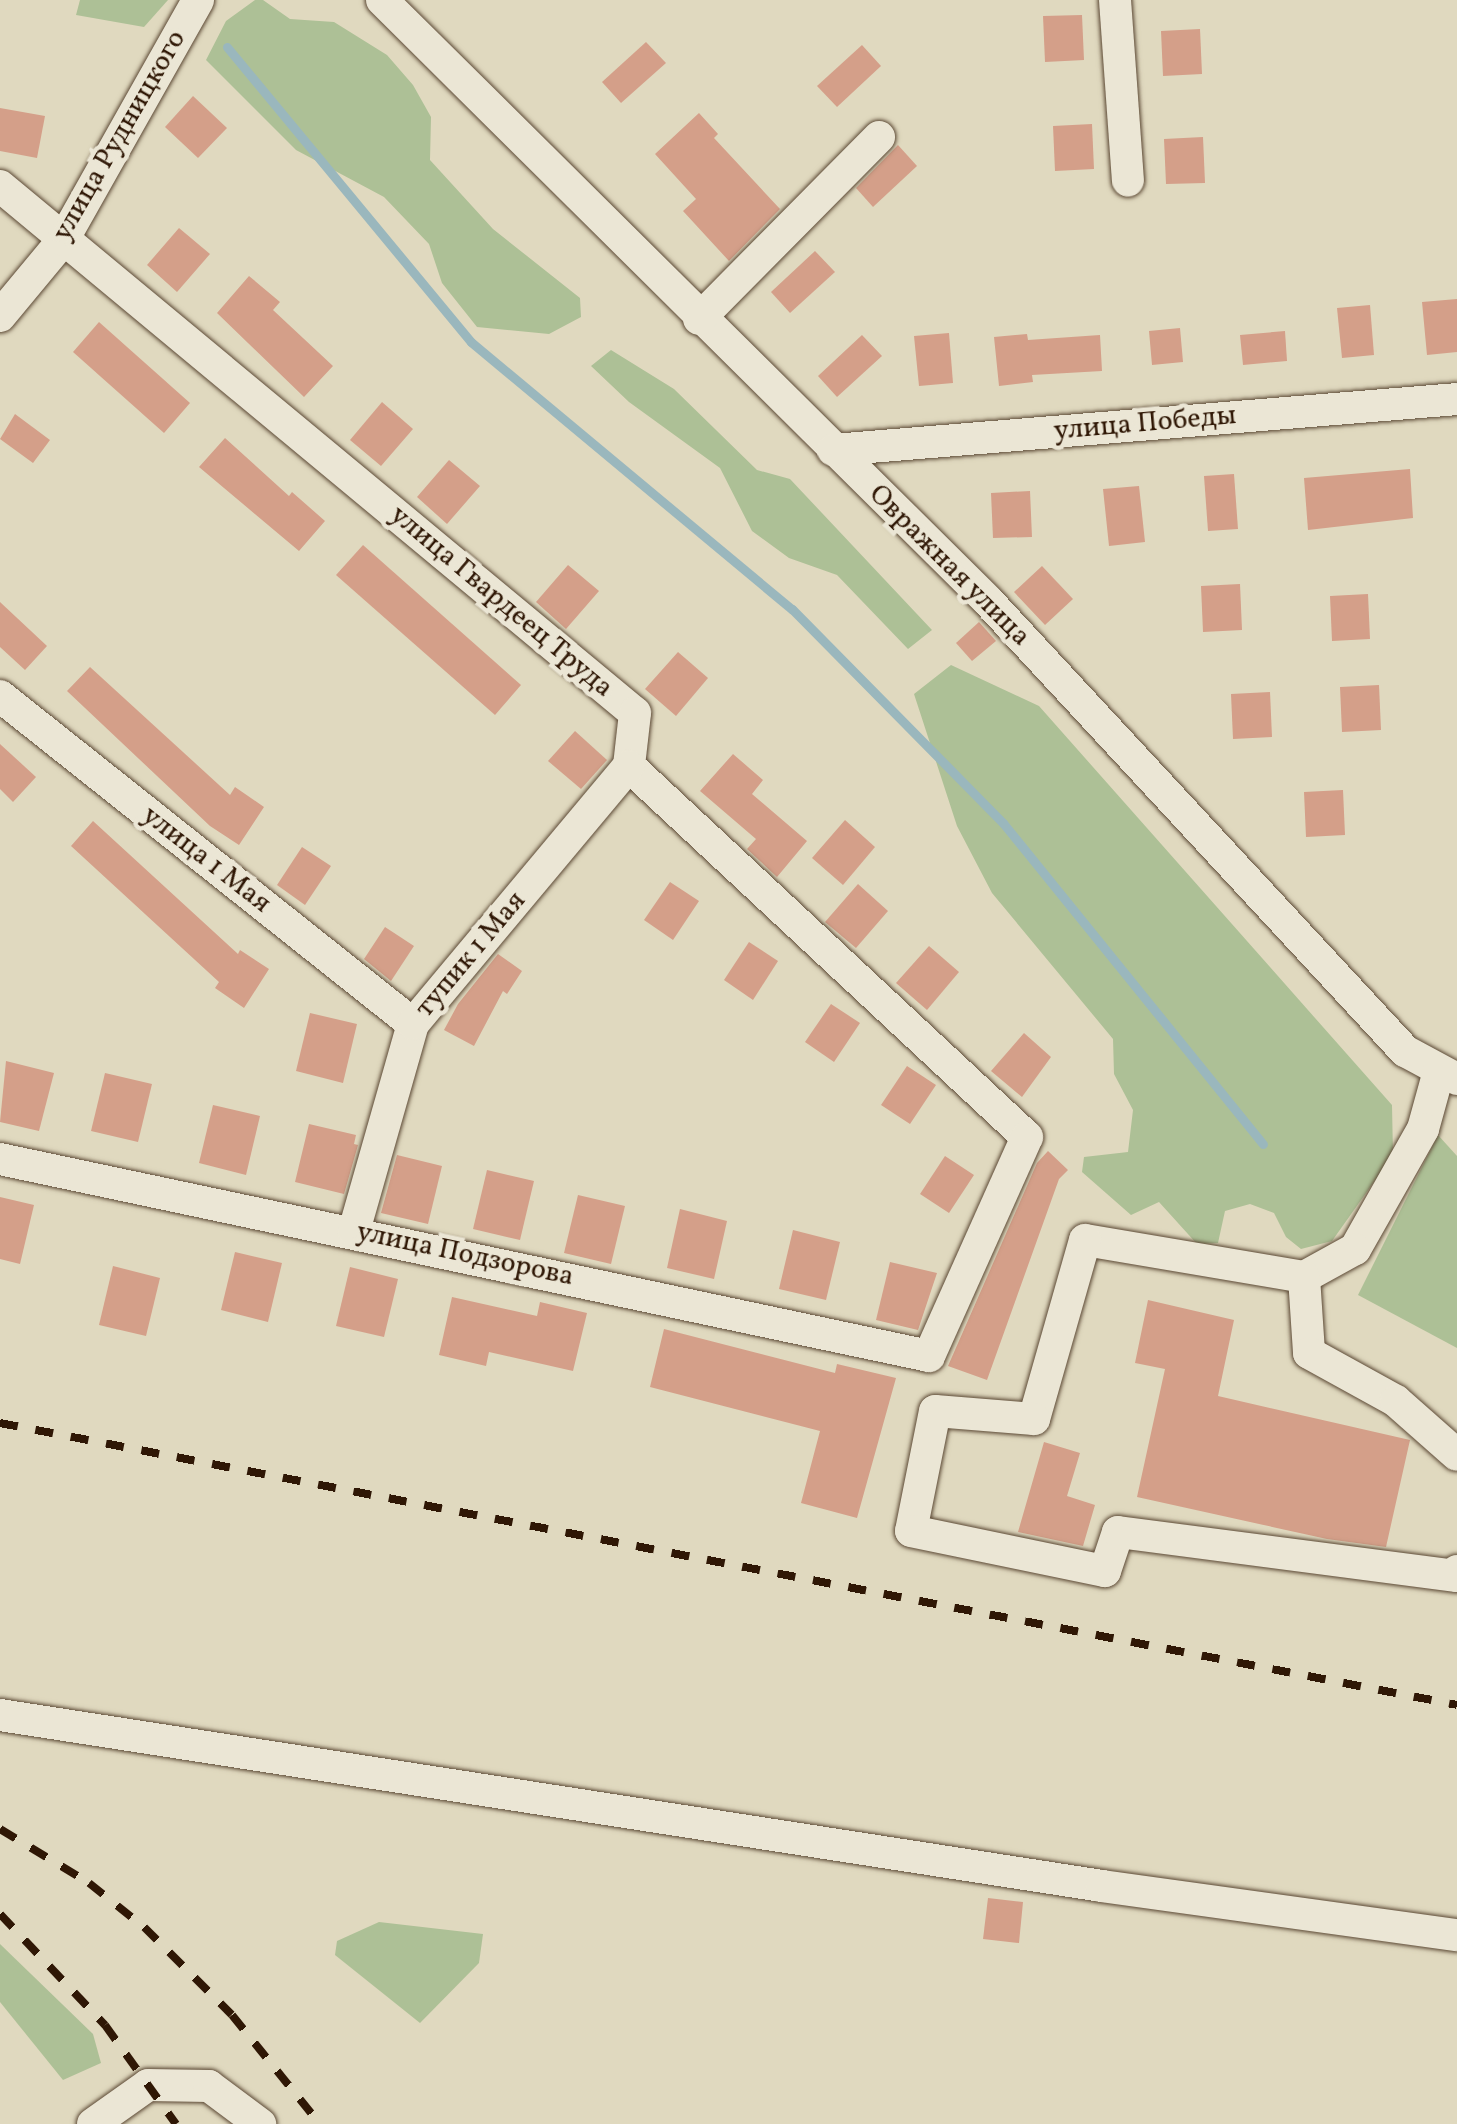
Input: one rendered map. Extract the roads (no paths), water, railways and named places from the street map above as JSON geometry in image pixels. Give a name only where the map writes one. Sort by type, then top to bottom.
[{"type":"street","name":"улица Рудницкого","points":[[0,316],[63,240],[198,0]]},
{"type":"street","name":"Овражная улица","points":[[382,0],[699,319],[988,601],[1405,1050],[1448,1075]]},
{"type":"street","name":"Овражная улица","points":[[417,0],[437,52]]},
{"type":"street","points":[[1115,0],[1128,181]]},
{"type":"street","points":[[699,319],[879,137]]},
{"type":"street","name":"улица Гвардеец Труда","points":[[0,186],[635,713],[629,766]]},
{"type":"street","name":"улица Победы","points":[[833,450],[1457,399]]},
{"type":"street","name":"улица 1 Мая","points":[[0,696],[413,1024]]},
{"type":"street","name":"тупик 1 Мая","points":[[354,1231],[413,1024],[629,766]]},
{"type":"street","name":"улица Подзорова","points":[[0,1159],[930,1356],[1027,1137],[629,766]]},
{"type":"street","points":[[1448,1075],[1423,1129],[1355,1249],[1304,1276],[1085,1240],[1034,1419],[935,1411],[912,1531],[1105,1571],[1118,1532],[1457,1576],[1457,1572]]},
{"type":"street","points":[[1304,1276],[1308,1353],[1396,1400],[1457,1454]]},
{"type":"street","points":[[0,1715],[1102,1886],[1457,1935]]},
{"type":"street","points":[[93,2124],[148,2085],[209,2086],[260,2124]]},
{"type":"waterway","points":[[227,47],[471,342],[792,609],[1003,823],[1263,1144]]},
{"type":"railway","points":[[0,1423],[1457,1705]]},
{"type":"railway","points":[[0,1829],[89,1883],[144,1927],[232,2015],[320,2124]]},
{"type":"railway","points":[[0,1914],[105,2025],[176,2124]]}]
